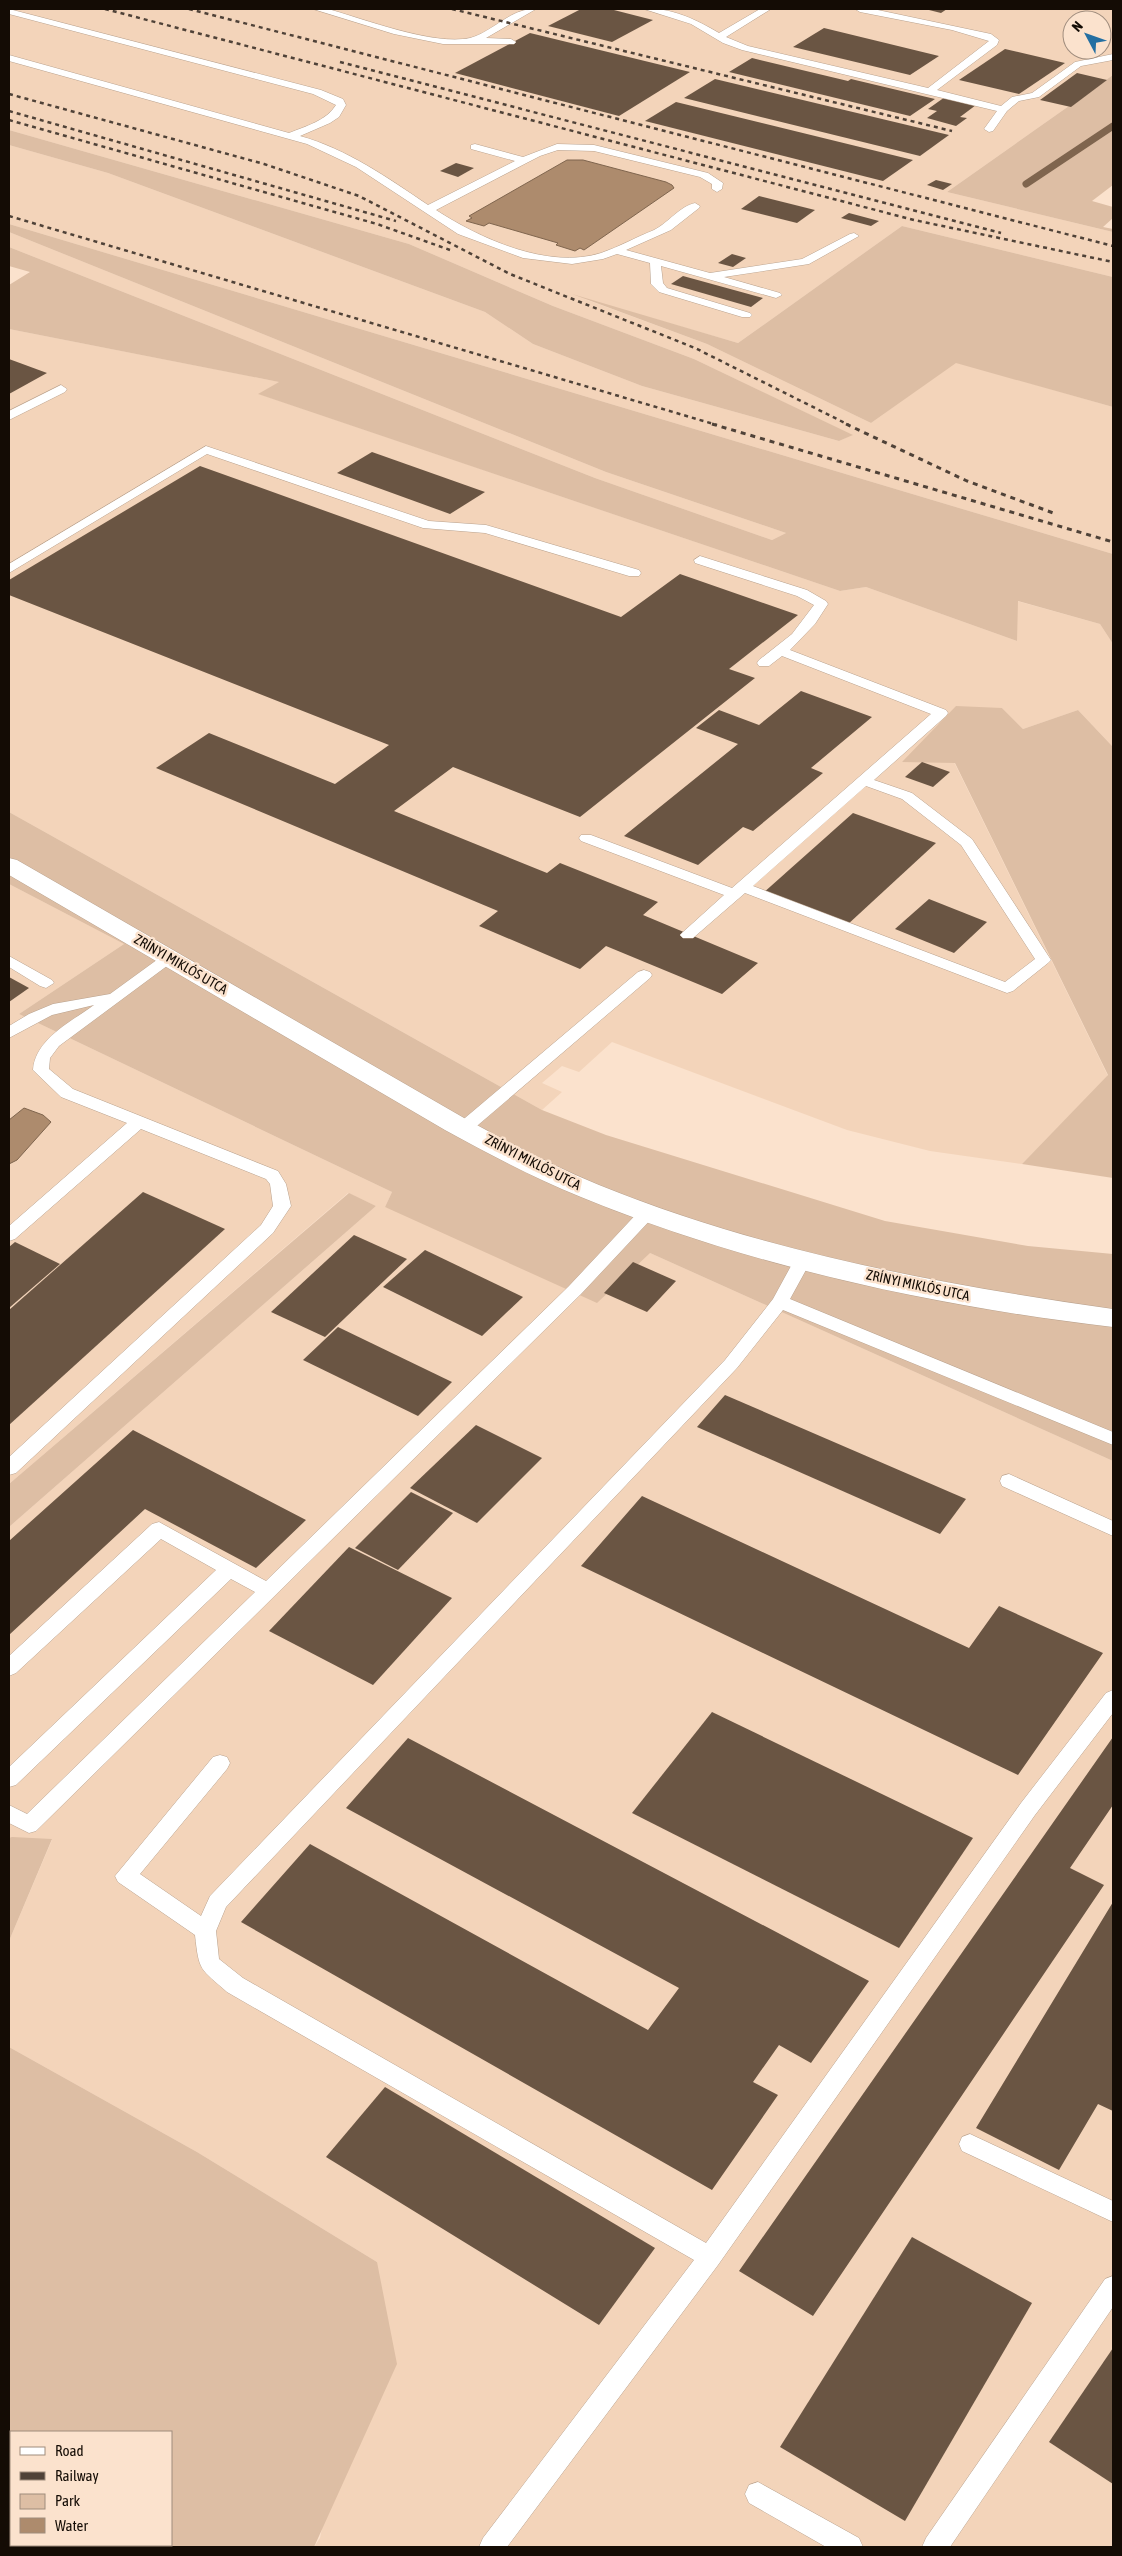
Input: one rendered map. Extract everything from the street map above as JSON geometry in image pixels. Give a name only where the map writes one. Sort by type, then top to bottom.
[{"type":"main road","name":"ZRÍNYI MIKLÓS UTCA","points":[[9,865],[396,1090],[510,1152],[589,1190],[648,1212],[803,1259],[912,1286],[1113,1318]]},
{"type":"lane","points":[[318,9],[432,39],[511,42]]},
{"type":"lane","points":[[473,41],[531,9]]},
{"type":"lane","points":[[650,9],[694,22],[734,44],[763,53],[1003,109]]},
{"type":"lane","points":[[719,37],[766,9]]},
{"type":"lane","points":[[860,9],[952,27],[988,36],[994,40],[994,43],[929,92]]},
{"type":"lane","points":[[9,11],[317,92],[339,101],[341,105],[335,115],[292,136]]},
{"type":"lane","points":[[989,129],[1003,109],[1016,99],[1035,95],[1078,64],[1113,57]]},
{"type":"lane","points":[[9,58],[292,136],[354,162],[469,236],[527,256],[572,261],[618,251],[666,228],[695,206]]},
{"type":"lane","points":[[475,146],[524,160]]},
{"type":"lane","points":[[427,210],[524,160],[557,147],[594,148],[704,175],[718,183],[717,188]]},
{"type":"lane","points":[[706,276],[806,262],[854,236]]},
{"type":"lane","points":[[618,251],[776,295]]},
{"type":"lane","points":[[655,262],[657,284],[663,290],[746,315]]},
{"type":"lane","points":[[9,416],[61,389]]},
{"type":"lane","points":[[9,569],[206,450],[428,524],[486,529],[634,573]]},
{"type":"lane","points":[[700,560],[802,593],[821,604],[812,620],[782,651],[764,663]]},
{"type":"lane","points":[[688,935],[941,713],[782,651]]},
{"type":"lane","points":[[586,838],[1007,988],[1043,960],[967,842],[907,796],[864,780]]},
{"type":"lane","points":[[9,1468],[267,1229],[282,1206],[278,1184],[272,1175],[67,1093],[41,1070],[40,1064],[47,1048],[170,957]]},
{"type":"lane","points":[[9,961],[46,983]]},
{"type":"lane","points":[[465,1128],[644,975]]},
{"type":"lane","points":[[9,1033],[40,1012],[59,1006],[114,998]]},
{"type":"lane","points":[[9,1235],[139,1122]]},
{"type":"lane","points":[[9,1813],[29,1825],[576,1290],[648,1212]]},
{"type":"lane","points":[[710,2257],[235,1985],[209,1963],[205,1931],[218,1902],[724,1372],[780,1302],[803,1259]]},
{"type":"lane","points":[[780,1302],[1113,1439]]},
{"type":"lane","points":[[1009,1481],[1113,1529]]},
{"type":"lane","points":[[9,1668],[159,1529],[269,1591]]},
{"type":"lane","points":[[9,1779],[229,1569]]},
{"type":"lane","points":[[492,2547],[710,2257],[1028,1809],[1113,1698]]},
{"type":"lane","points":[[205,1931],[126,1876],[220,1763]]},
{"type":"lane","points":[[970,2144],[1113,2212]]},
{"type":"lane","points":[[935,2547],[1113,2287]]},
{"type":"lane","points":[[758,2494],[850,2547]]},
{"type":"shaded area","points":[[9,9],[1113,9],[1113,75],[947,192],[1113,232],[1113,277],[902,226],[738,343],[582,298],[707,344],[871,423],[956,362],[1113,407],[1113,554],[9,224],[9,145],[108,173],[485,312],[533,344],[642,386],[839,441],[852,435],[694,359],[553,306],[409,244],[9,130]]},
{"type":"shaded area","points":[[9,232],[606,472],[786,533],[772,540],[595,478],[9,247]]},
{"type":"shaded area","points":[[9,329],[280,382],[259,394],[840,591],[866,587],[1017,641],[1017,601],[1100,624],[1113,644],[1113,747],[1078,710],[1023,729],[1002,708],[902,762],[954,762],[1108,1076],[1022,1164],[930,1151],[847,1130],[612,1042],[579,1072],[562,1066],[542,1083],[562,1092],[542,1110],[9,812]]},
{"type":"shaded area","points":[[9,884],[124,944],[19,1014],[392,1192],[385,1207],[650,1253],[1113,1461],[1113,2547],[314,2547],[320,2538],[377,2262],[197,2152],[9,2047],[9,1941],[52,1840],[9,1838],[9,1527],[376,1206],[348,1193],[9,1484]]},
{"type":"green space","points":[[1113,75],[1113,185],[1092,201],[1113,207],[1113,218],[1103,227],[1113,229],[1113,232],[947,192]]},
{"type":"green space","points":[[9,130],[409,244],[553,306],[694,359],[853,435],[839,441],[642,386],[533,344],[485,312],[108,173],[9,145]]},
{"type":"green space","points":[[9,224],[1113,554],[1113,644],[1100,624],[1018,601],[1017,641],[866,587],[840,591],[258,394],[279,382],[9,329],[9,285],[30,272],[9,266],[9,247],[595,478],[772,540],[786,533],[606,472],[9,232]]},
{"type":"green space","points":[[902,226],[1113,277],[1113,407],[956,363],[871,423],[707,344],[572,294],[738,343]]},
{"type":"green space","points":[[956,706],[1002,708],[1023,729],[1078,710],[1113,747],[1113,1178],[1022,1164],[1108,1075],[955,763],[902,762]]},
{"type":"green space","points":[[9,812],[542,1110],[606,1135],[885,1221],[1028,1246],[1113,1254],[1113,1461],[650,1253],[597,1303],[385,1207],[392,1192],[19,1014],[124,944],[9,884]]},
{"type":"green space","points":[[349,1193],[376,1206],[9,1527],[9,1484]]},
{"type":"green space","points":[[9,1838],[52,1839],[9,1941]]},
{"type":"green space","points":[[9,2047],[197,2152],[377,2262],[397,2364],[314,2547],[9,2547]]},
{"type":"water","points":[[567,160],[583,160],[666,182],[674,188],[584,250],[580,248],[575,251],[556,245],[558,243],[489,223],[484,226],[466,221],[472,218],[469,216]]},
{"type":"water","points":[[24,1108],[43,1115],[51,1122],[17,1160],[9,1164],[9,1120]]},
{"type":"building","points":[[581,9],[610,9],[653,20],[612,42],[548,26]]},
{"type":"building","points":[[925,9],[947,9],[941,13]]},
{"type":"building","points":[[824,28],[939,56],[910,75],[793,47]]},
{"type":"building","points":[[530,33],[690,72],[619,116],[455,73]]},
{"type":"building","points":[[1005,49],[1065,63],[1019,94],[959,80]]},
{"type":"building","points":[[752,58],[935,99],[910,116],[729,72]]},
{"type":"building","points":[[1077,73],[1107,80],[1071,107],[1040,100]]},
{"type":"building","points":[[715,79],[949,135],[920,156],[684,98]]},
{"type":"building","points":[[945,97],[976,105],[960,117],[967,118],[956,126],[927,118],[937,111],[928,109]]},
{"type":"building","points":[[676,102],[913,160],[883,181],[645,121]]},
{"type":"building","points":[[456,163],[474,168],[458,177],[440,171]]},
{"type":"building","points":[[936,180],[952,184],[943,190],[927,185]]},
{"type":"building","points":[[759,196],[815,210],[797,223],[741,209]]},
{"type":"building","points":[[849,213],[879,221],[871,226],[841,218]]},
{"type":"building","points":[[732,254],[746,258],[733,267],[718,263]]},
{"type":"building","points":[[683,276],[763,298],[751,307],[671,284]]},
{"type":"building","points":[[9,359],[47,373],[9,394]]},
{"type":"building","points":[[372,452],[485,492],[450,514],[337,473]]},
{"type":"building","points":[[200,466],[621,617],[680,574],[798,615],[729,669],[755,678],[580,817],[453,767],[394,811],[547,873],[560,863],[658,902],[643,915],[758,963],[722,994],[606,946],[580,969],[479,926],[498,911],[156,768],[209,733],[335,784],[389,745],[9,595],[9,580]]},
{"type":"building","points":[[801,691],[872,717],[811,768],[823,773],[753,831],[743,827],[698,865],[624,836],[738,744],[696,728],[719,710],[759,725]]},
{"type":"building","points":[[922,762],[950,772],[933,787],[905,777]]},
{"type":"building","points":[[853,813],[936,843],[846,926],[762,894]]},
{"type":"building","points":[[929,899],[987,922],[954,953],[895,929]]},
{"type":"building","points":[[9,977],[29,988],[9,1002]]},
{"type":"building","points":[[143,1192],[225,1229],[9,1425],[9,1310]]},
{"type":"building","points":[[354,1235],[407,1259],[325,1337],[271,1312]]},
{"type":"building","points":[[15,1242],[60,1264],[9,1308],[9,1247]]},
{"type":"building","points":[[425,1250],[523,1297],[482,1336],[383,1287]]},
{"type":"building","points":[[633,1262],[676,1281],[647,1312],[604,1293]]},
{"type":"building","points":[[338,1327],[452,1382],[418,1416],[303,1360]]},
{"type":"building","points":[[725,1395],[966,1499],[940,1534],[697,1427]]},
{"type":"building","points":[[476,1425],[542,1458],[477,1523],[410,1488]]},
{"type":"building","points":[[133,1430],[306,1520],[256,1568],[145,1509],[9,1635],[9,1541]]},
{"type":"building","points":[[411,1492],[453,1513],[398,1570],[355,1548]]},
{"type":"building","points":[[642,1496],[969,1648],[999,1606],[1103,1653],[1018,1775],[581,1566]]},
{"type":"building","points":[[349,1547],[452,1598],[373,1685],[269,1631]]},
{"type":"building","points":[[712,1712],[973,1838],[899,1948],[632,1813]]},
{"type":"building","points":[[1113,1737],[1113,1805],[1070,1868],[1104,1885],[813,2316],[739,2271]]},
{"type":"building","points":[[408,1738],[869,1981],[811,2063],[779,2045],[753,2082],[778,2095],[712,2190],[241,1922],[310,1844],[648,2030],[679,1988],[346,1808]]},
{"type":"building","points":[[1113,1902],[1113,2111],[1098,2104],[1059,2170],[976,2128]]},
{"type":"building","points":[[385,2087],[655,2248],[599,2325],[326,2157]]},
{"type":"building","points":[[912,2237],[1032,2303],[905,2521],[780,2447]]},
{"type":"building","points":[[1113,2348],[1113,2484],[1049,2442]]},
{"type":"waterway","points":[[1026,184],[1113,126]]},
{"type":"railway","points":[[105,9],[914,220],[1113,262]]},
{"type":"railway","points":[[189,9],[1113,246]]},
{"type":"railway","points":[[452,9],[952,131]]},
{"type":"railway","points":[[340,62],[1001,233]]},
{"type":"railway","points":[[9,94],[264,164],[359,196],[510,274],[695,348],[849,425]]},
{"type":"railway","points":[[9,111],[396,221]]},
{"type":"railway","points":[[9,120],[377,224],[450,250]]},
{"type":"railway","points":[[9,216],[717,425]]},
{"type":"railway","points":[[712,424],[1113,542]]},
{"type":"railway","points":[[846,424],[967,481],[1056,514]]}]
